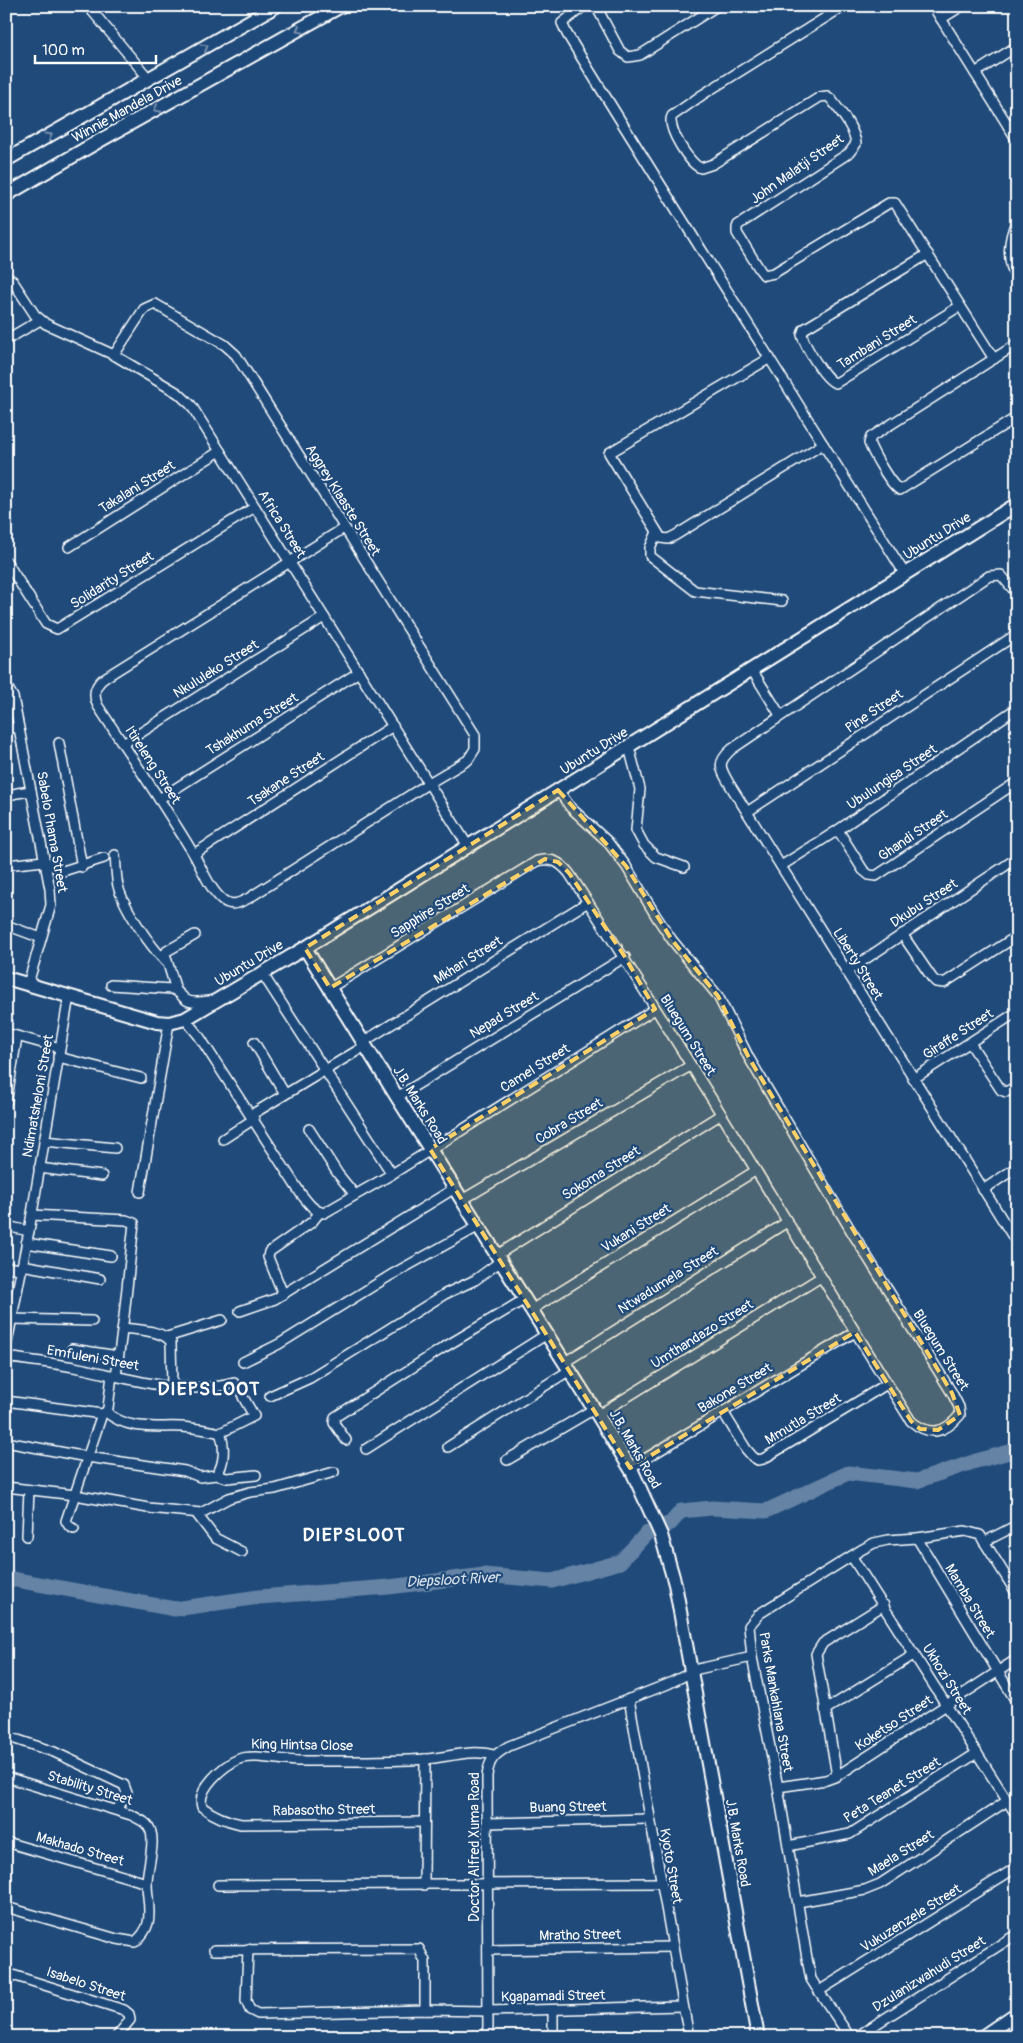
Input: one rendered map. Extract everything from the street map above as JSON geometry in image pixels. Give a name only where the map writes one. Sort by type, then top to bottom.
[{"type":"street","points":[[88,6],[149,79]]},
{"type":"street","name":"Winnie Mandela Drive","points":[[6,160],[276,6]]},
{"type":"street","name":"Winnie Mandela Drive","points":[[6,195],[107,136],[341,6]]},
{"type":"street","points":[[584,6],[566,18],[562,23],[567,34],[906,574]]},
{"type":"street","points":[[596,6],[620,51],[628,57],[640,55],[717,6]]},
{"type":"street","name":"John Malatji Street","points":[[844,6],[702,95],[672,116],[670,119],[671,127],[694,165],[701,168],[712,164],[807,104],[820,97],[827,96],[836,105],[848,124],[856,138],[856,144],[849,153],[738,225],[737,233],[760,270],[764,275],[774,273],[891,202],[897,204],[994,359]]},
{"type":"street","points":[[932,6],[1017,140]]},
{"type":"street","points":[[941,20],[962,6]]},
{"type":"street","points":[[975,73],[1017,46]]},
{"type":"street","points":[[1008,126],[1017,120]]},
{"type":"street","points":[[1017,220],[1011,235],[1009,249],[1011,265],[1017,280]]},
{"type":"street","name":"Tambani Street","points":[[928,254],[804,329],[802,335],[805,342],[828,379],[836,383],[960,306]]},
{"type":"street","name":"Africa Street","points":[[9,279],[40,320],[114,355],[185,399],[195,410],[468,846]]},
{"type":"street","name":"Aggrey Klaaste Street","points":[[114,355],[144,309],[155,304],[231,349],[242,362],[344,528],[475,734],[476,750],[468,760],[429,783]]},
{"type":"street","points":[[6,340],[40,320]]},
{"type":"street","points":[[1017,344],[879,432],[870,439],[870,446],[898,490],[903,490],[1017,417]]},
{"type":"street","points":[[770,358],[609,453],[657,532],[661,538],[671,537],[823,444]]},
{"type":"street","name":"Takalani Street","points":[[69,546],[220,451]]},
{"type":"street","name":"Ubuntu Drive","points":[[184,1019],[305,948],[1017,504]]},
{"type":"street","name":"Solidarity Street","points":[[6,561],[46,624],[57,629],[255,507]]},
{"type":"street","name":"Itireleng Street","points":[[344,528],[100,682],[95,692],[96,702],[194,854],[218,896],[228,904],[238,903],[429,783]]},
{"type":"street","points":[[657,532],[649,551],[650,558],[694,590],[782,601]]},
{"type":"street","name":"Liberty Street","points":[[1017,594],[1001,575],[989,576],[780,715],[732,749],[722,760],[722,771],[982,1190],[1017,1243]]},
{"type":"street","name":"Nkululeko Street","points":[[123,744],[324,617]]},
{"type":"street","name":"Pine Street","points":[[748,812],[1017,634]]},
{"type":"street","points":[[752,670],[780,715]]},
{"type":"street","name":"Tshakhuma Street","points":[[159,799],[359,672]]},
{"type":"street","name":"Sabelo Phama Street","points":[[6,685],[13,697],[51,905],[28,984]]},
{"type":"street","name":"Ubulungisa Street","points":[[781,866],[838,830],[1017,708]]},
{"type":"street","name":"Tsakane Street","points":[[194,854],[393,726]]},
{"type":"street","points":[[6,729],[18,727]]},
{"type":"street","points":[[59,743],[82,867]]},
{"type":"street","points":[[629,747],[640,788],[636,830],[644,845],[656,857],[684,866]]},
{"type":"street","name":"Ghandi Street","points":[[838,830],[863,870],[869,875],[876,876],[1017,782]]},
{"type":"street","name":"Bluegum Street","points":[[545,859],[558,862],[564,867],[625,958],[720,1115],[911,1422],[920,1429],[930,1431],[953,1424],[960,1415],[959,1406],[952,1393],[850,1230],[745,1052],[718,996],[672,940],[626,866],[606,841],[572,808],[558,790]]},
{"type":"street","points":[[6,796],[31,791]]},
{"type":"street","points":[[115,855],[118,885],[122,897],[148,942],[166,962]]},
{"type":"street","points":[[6,865],[44,861],[63,872],[104,858]]},
{"type":"street","name":"Dkubu Street","points":[[846,972],[1017,858]]},
{"type":"street","name":"Sapphire Street","points":[[330,988],[537,861],[545,859]]},
{"type":"street","name":"Mkhari Street","points":[[223,1139],[285,1094],[588,902]]},
{"type":"street","points":[[6,925],[41,938]]},
{"type":"street","points":[[902,934],[932,978],[936,982],[944,983],[1017,936]]},
{"type":"street","points":[[195,935],[167,951],[165,954],[166,962],[176,990],[185,999],[191,1002],[217,1000]]},
{"type":"street","name":"J.B. Marks Road","points":[[305,948],[568,1366],[630,1468],[650,1508],[661,1535],[675,1584],[758,2037]]},
{"type":"street","name":"Nepad Street","points":[[397,1097],[625,958]]},
{"type":"street","points":[[262,973],[392,1174]]},
{"type":"street","points":[[6,978],[157,1022],[184,1019],[199,1036],[301,1194],[311,1206],[320,1212],[312,1222],[269,1252],[268,1257],[283,1294]]},
{"type":"street","points":[[111,985],[176,990]]},
{"type":"street","name":"Ndimatsheloni Street","points":[[6,1348],[10,1314],[22,1267],[32,1215],[69,996]]},
{"type":"street","name":"Camel Street","points":[[320,1212],[332,1210],[392,1174],[655,1009]]},
{"type":"street","name":"Giraffe Street","points":[[913,1079],[1017,1012]]},
{"type":"street","points":[[140,1192],[169,1022]]},
{"type":"street","points":[[6,1033],[59,1053],[141,1078]]},
{"type":"street","points":[[6,1104],[18,1037]]},
{"type":"street","points":[[254,1042],[285,1094]]},
{"type":"street","points":[[970,1043],[1001,1090],[1006,1092],[1017,1086]]},
{"type":"street","name":"Cobra Street","points":[[462,1200],[690,1066]]},
{"type":"street","name":"Sokoma Street","points":[[270,1396],[310,1378],[445,1294],[475,1280],[499,1258],[720,1115]]},
{"type":"street","points":[[309,1129],[338,1174],[355,1195]]},
{"type":"street","points":[[44,1141],[115,1148]]},
{"type":"street","points":[[982,1190],[1017,1167]]},
{"type":"street","points":[[39,1168],[102,1176]]},
{"type":"street","name":"Vukani Street","points":[[346,1440],[334,1423],[335,1417],[427,1358],[528,1304],[755,1170]]},
{"type":"street","points":[[240,1311],[275,1299],[455,1188]]},
{"type":"street","points":[[32,1215],[126,1220],[134,1223],[123,1328],[108,1408],[104,1413],[86,1457],[66,1521],[74,1529]]},
{"type":"street","name":"Ntwadumela Street","points":[[448,1447],[787,1222]]},
{"type":"street","points":[[6,1226],[29,1231]]},
{"type":"street","points":[[243,1362],[279,1344],[412,1263],[479,1226]]},
{"type":"street","points":[[26,1244],[111,1256]]},
{"type":"street","points":[[6,1267],[22,1267],[100,1279]]},
{"type":"street","name":"Umthandazo Street","points":[[507,1460],[596,1412],[821,1277]]},
{"type":"street","points":[[10,1314],[92,1321]]},
{"type":"street","points":[[123,1328],[167,1337],[222,1320]]},
{"type":"street","name":"Bakone Street","points":[[630,1468],[855,1332]]},
{"type":"street","points":[[366,1449],[547,1334]]},
{"type":"street","points":[[167,1337],[171,1342],[172,1386]]},
{"type":"street","points":[[72,1349],[118,1356]]},
{"type":"street","name":"Emfuleni Street","points":[[6,1357],[172,1386],[209,1389],[234,1383]]},
{"type":"street","name":"Mmutla Street","points":[[723,1412],[749,1453],[753,1457],[763,1459],[887,1384]]},
{"type":"street","points":[[6,1401],[104,1413],[116,1420],[136,1426],[175,1427],[220,1433],[254,1416],[244,1397]]},
{"type":"street","points":[[216,1475],[223,1458],[223,1442],[220,1433]]},
{"type":"street","points":[[6,1442],[86,1457],[186,1471],[200,1477],[216,1475],[227,1478],[256,1475]]},
{"type":"street","points":[[6,1487],[75,1495],[148,1508],[196,1513],[208,1511],[229,1498],[250,1492],[275,1489],[334,1472]]},
{"type":"street","points":[[27,1536],[29,1490]]},
{"type":"street","points":[[196,1513],[215,1538],[242,1552]]},
{"type":"street","points":[[984,1542],[1017,1524]]},
{"type":"street","name":"Parks Mankahlana Street","points":[[850,2037],[811,1979],[778,1788],[748,1631],[752,1621],[759,1614],[874,1543],[888,1540],[965,1531],[980,1535],[1017,1594]]},
{"type":"street","name":"Mamba Street","points":[[916,1538],[996,1672],[1017,1703]]},
{"type":"street","name":"Ukhozi Street","points":[[852,1557],[1017,1816]]},
{"type":"street","points":[[837,1776],[816,1660],[818,1648],[884,1605]]},
{"type":"street","points":[[825,1710],[914,1654]]},
{"type":"street","name":"Doctor Alfred Xuma Road","points":[[488,2037],[487,1776],[488,1765],[494,1755],[509,1746],[668,1684],[692,1672],[752,1657]]},
{"type":"street","name":"Koketso Street","points":[[778,1788],[826,1780],[837,1776],[1017,1659]]},
{"type":"street","name":"Kyoto Street","points":[[629,1699],[660,1883],[689,2037]]},
{"type":"street","points":[[6,1736],[54,1752],[124,1785],[127,1793],[117,1810]]},
{"type":"street","name":"King Hintsa Close","points":[[224,1820],[204,1809],[201,1802],[209,1782],[214,1776],[239,1759],[254,1756],[294,1762],[425,1759],[472,1752],[494,1755]]},
{"type":"street","name":"Peta Teanet Street","points":[[788,1846],[850,1834],[977,1753]]},
{"type":"street","points":[[424,1885],[425,1759]]},
{"type":"street","name":"Stability Street","points":[[6,1777],[117,1810],[142,1820],[152,1833],[147,1883],[148,1922],[144,1932],[135,1942],[123,1941],[6,1907]]},
{"type":"street","name":"Maela Street","points":[[798,1902],[865,1890],[880,1884],[1007,1801]]},
{"type":"street","name":"Buang Street","points":[[488,1823],[649,1819]]},
{"type":"street","name":"Rabasotho Street","points":[[224,1820],[251,1825],[424,1822]]},
{"type":"street","name":"Makhado Street","points":[[6,1842],[147,1883]]},
{"type":"street","name":"Vukuzenzele Street","points":[[819,1991],[1017,1868]]},
{"type":"street","points":[[218,1885],[660,1883]]},
{"type":"street","name":"Dzulanizwahudi Street","points":[[856,2037],[1017,1934]]},
{"type":"street","name":"Mratho Street","points":[[488,1950],[672,1947]]},
{"type":"street","name":"Kgapamadi Street","points":[[248,1949],[246,2001],[248,2007],[254,2012],[266,2014],[424,2010],[488,2012],[682,2006]]},
{"type":"street","points":[[214,1950],[418,1949],[425,1961],[424,2010]]},
{"type":"street","name":"Isabelo Street","points":[[6,1973],[124,2010],[129,2014],[130,2020],[116,2037]]},
{"type":"street","points":[[554,2010],[554,2037]]},
{"type":"street","points":[[982,2037],[1017,2013]]},
{"type":"highlighted area","points":[[558,790],[626,866],[672,940],[718,996],[749,1058],[952,1393],[960,1415],[938,1430],[920,1429],[911,1421],[855,1332],[630,1468],[430,1149],[655,1009],[625,957],[569,873],[558,862],[545,859],[330,988],[305,948]]},
{"type":"waterway","name":"Diepsloot River","points":[[6,1578],[175,1609],[259,1597],[389,1587],[484,1575],[552,1581],[620,1562],[647,1533],[671,1523],[681,1511],[712,1508],[766,1511],[848,1473],[917,1481],[976,1461],[1017,1450]]},
{"type":"district","name":"DIEPSLOOT","points":[[209,1389]]},
{"type":"district","name":"DIEPSLOOT","points":[[354,1535]]}]
